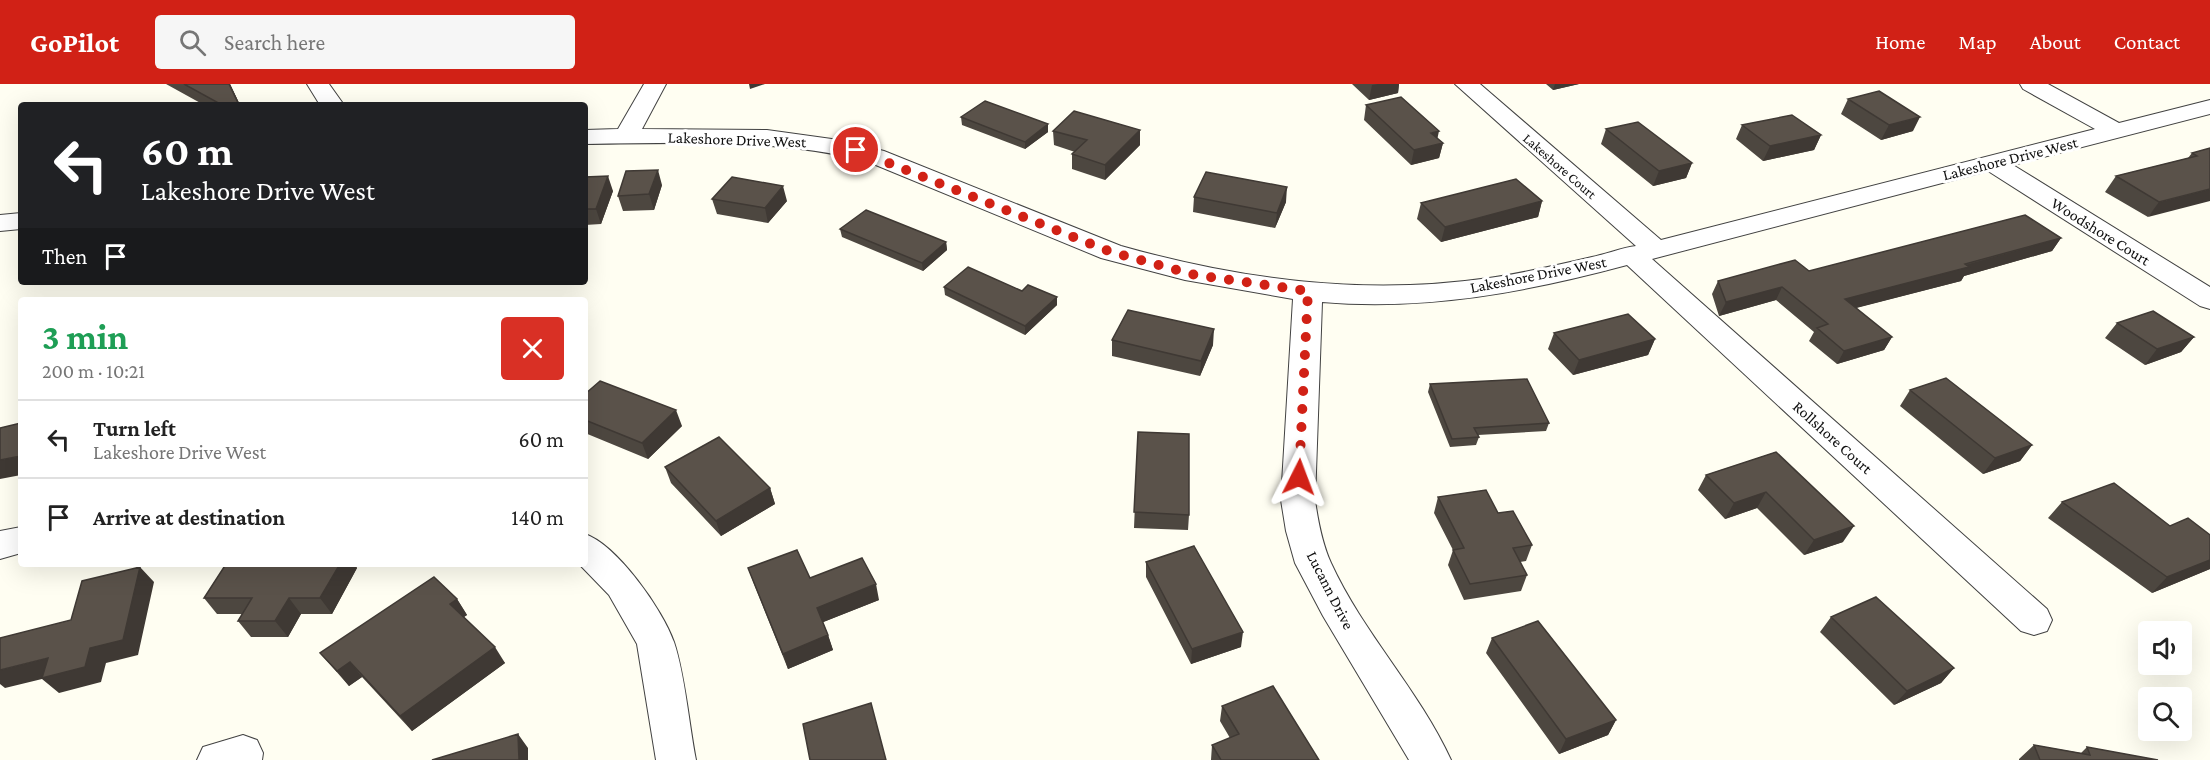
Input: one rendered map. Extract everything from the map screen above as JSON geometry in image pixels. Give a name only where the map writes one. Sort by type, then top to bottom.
[{"type":"street","points":[[318,84],[330,102]]},
{"type":"street","points":[[626,137],[654,84]]},
{"type":"street","name":"Lakeshore Court","points":[[1466,84],[1643,252]]},
{"type":"street","points":[[2031,84],[2116,131]]},
{"type":"street","name":"Lakeshore Drive West","points":[[588,137],[728,135],[776,137],[837,145],[874,156],[1111,252],[1195,275],[1341,295],[1413,295],[1516,282],[1643,252],[2210,107]]},
{"type":"street","name":"Woodshore Court","points":[[1992,163],[2210,300]]},
{"type":"street","points":[[0,223],[18,221]]},
{"type":"street","name":"Rollshore Court","points":[[1643,252],[2034,620]]},
{"type":"street","name":"Lucann Drive","points":[[1308,291],[1298,500],[1303,531],[1313,563],[1336,606],[1431,760]]},
{"type":"street","points":[[0,545],[18,541]]},
{"type":"street","points":[[588,551],[622,585],[655,642],[676,760]]},
{"type":"building","points":[[184,84],[229,84],[238,102],[217,102]]},
{"type":"building","points":[[1879,91],[1920,117],[1889,125],[1848,99]]},
{"type":"building","points":[[1401,97],[1439,131],[1431,133],[1443,143],[1414,150],[1366,105]]},
{"type":"building","points":[[985,101],[1048,124],[1025,142],[961,117]]},
{"type":"building","points":[[1074,111],[1140,130],[1105,165],[1072,154],[1087,140],[1053,131]]},
{"type":"building","points":[[1792,115],[1821,135],[1770,146],[1742,125]]},
{"type":"building","points":[[1638,122],[1692,163],[1659,171],[1606,129]]},
{"type":"building","points":[[2210,148],[2210,189],[2159,202],[2116,176],[2197,156],[2192,153]]},
{"type":"building","points":[[658,170],[649,194],[618,196],[626,171]]},
{"type":"building","points":[[1206,172],[1287,187],[1277,213],[1194,197]]},
{"type":"building","points":[[608,176],[596,209],[588,209],[588,177]]},
{"type":"building","points":[[732,177],[783,186],[765,208],[712,199]]},
{"type":"building","points":[[1516,179],[1542,201],[1445,227],[1421,203]]},
{"type":"building","points":[[866,210],[946,242],[922,263],[840,229]]},
{"type":"building","points":[[2025,215],[2061,238],[1965,264],[1969,267],[1845,299],[1892,337],[1844,351],[1817,328],[1828,324],[1782,287],[1726,302],[1718,281],[1795,260],[1809,271]]},
{"type":"building","points":[[968,267],[1022,291],[1028,285],[1057,297],[1025,326],[944,287]]},
{"type":"building","points":[[1128,310],[1214,329],[1201,361],[1112,340]]},
{"type":"building","points":[[2153,311],[2194,337],[2157,349],[2117,323]]},
{"type":"building","points":[[1628,314],[1655,339],[1579,360],[1554,333]]},
{"type":"building","points":[[1946,378],[2032,445],[1995,458],[1910,390]]},
{"type":"building","points":[[1527,379],[1549,423],[1474,428],[1479,437],[1452,439],[1430,384]]},
{"type":"building","points":[[600,381],[676,410],[642,443],[588,421],[588,391]]},
{"type":"building","points":[[18,424],[18,457],[0,460],[0,428]]},
{"type":"building","points":[[1138,432],[1189,434],[1189,515],[1134,512]]},
{"type":"building","points":[[719,437],[770,488],[716,521],[665,467]]},
{"type":"building","points":[[1776,452],[1854,526],[1814,540],[1766,492],[1734,503],[1706,475]]},
{"type":"building","points":[[2114,483],[2170,526],[2188,518],[2210,535],[2210,560],[2167,577],[2062,502]]},
{"type":"building","points":[[1486,490],[1498,513],[1513,511],[1532,545],[1513,548],[1527,575],[1470,584],[1453,550],[1464,548],[1438,497]]},
{"type":"building","points":[[1194,546],[1243,632],[1192,649],[1146,562]]},
{"type":"building","points":[[797,550],[810,578],[862,558],[876,584],[817,608],[828,635],[783,654],[748,568]]},
{"type":"building","points":[[140,567],[123,640],[90,648],[85,667],[42,678],[48,658],[0,670],[0,638],[71,620],[82,581]]},
{"type":"building","points":[[224,567],[338,567],[320,598],[289,598],[275,621],[238,621],[252,598],[204,598]]},
{"type":"building","points":[[434,577],[457,599],[450,604],[495,647],[400,716],[350,662],[337,671],[320,653]]},
{"type":"building","points":[[1876,597],[1954,668],[1907,691],[1831,617]]},
{"type":"building","points":[[1538,621],[1616,720],[1566,739],[1492,638]]},
{"type":"building","points":[[1273,686],[1319,760],[1221,760],[1212,745],[1239,734],[1222,706]]},
{"type":"building","points":[[871,703],[886,760],[810,760],[803,724]]},
{"type":"building","points":[[518,734],[519,760],[432,760]]},
{"type":"building","points":[[2034,745],[2090,755],[2087,747],[2158,760],[2040,760]]},
{"type":"route","points":[[856,150],[1111,252],[1195,275],[1308,291],[1299,477]]}]
